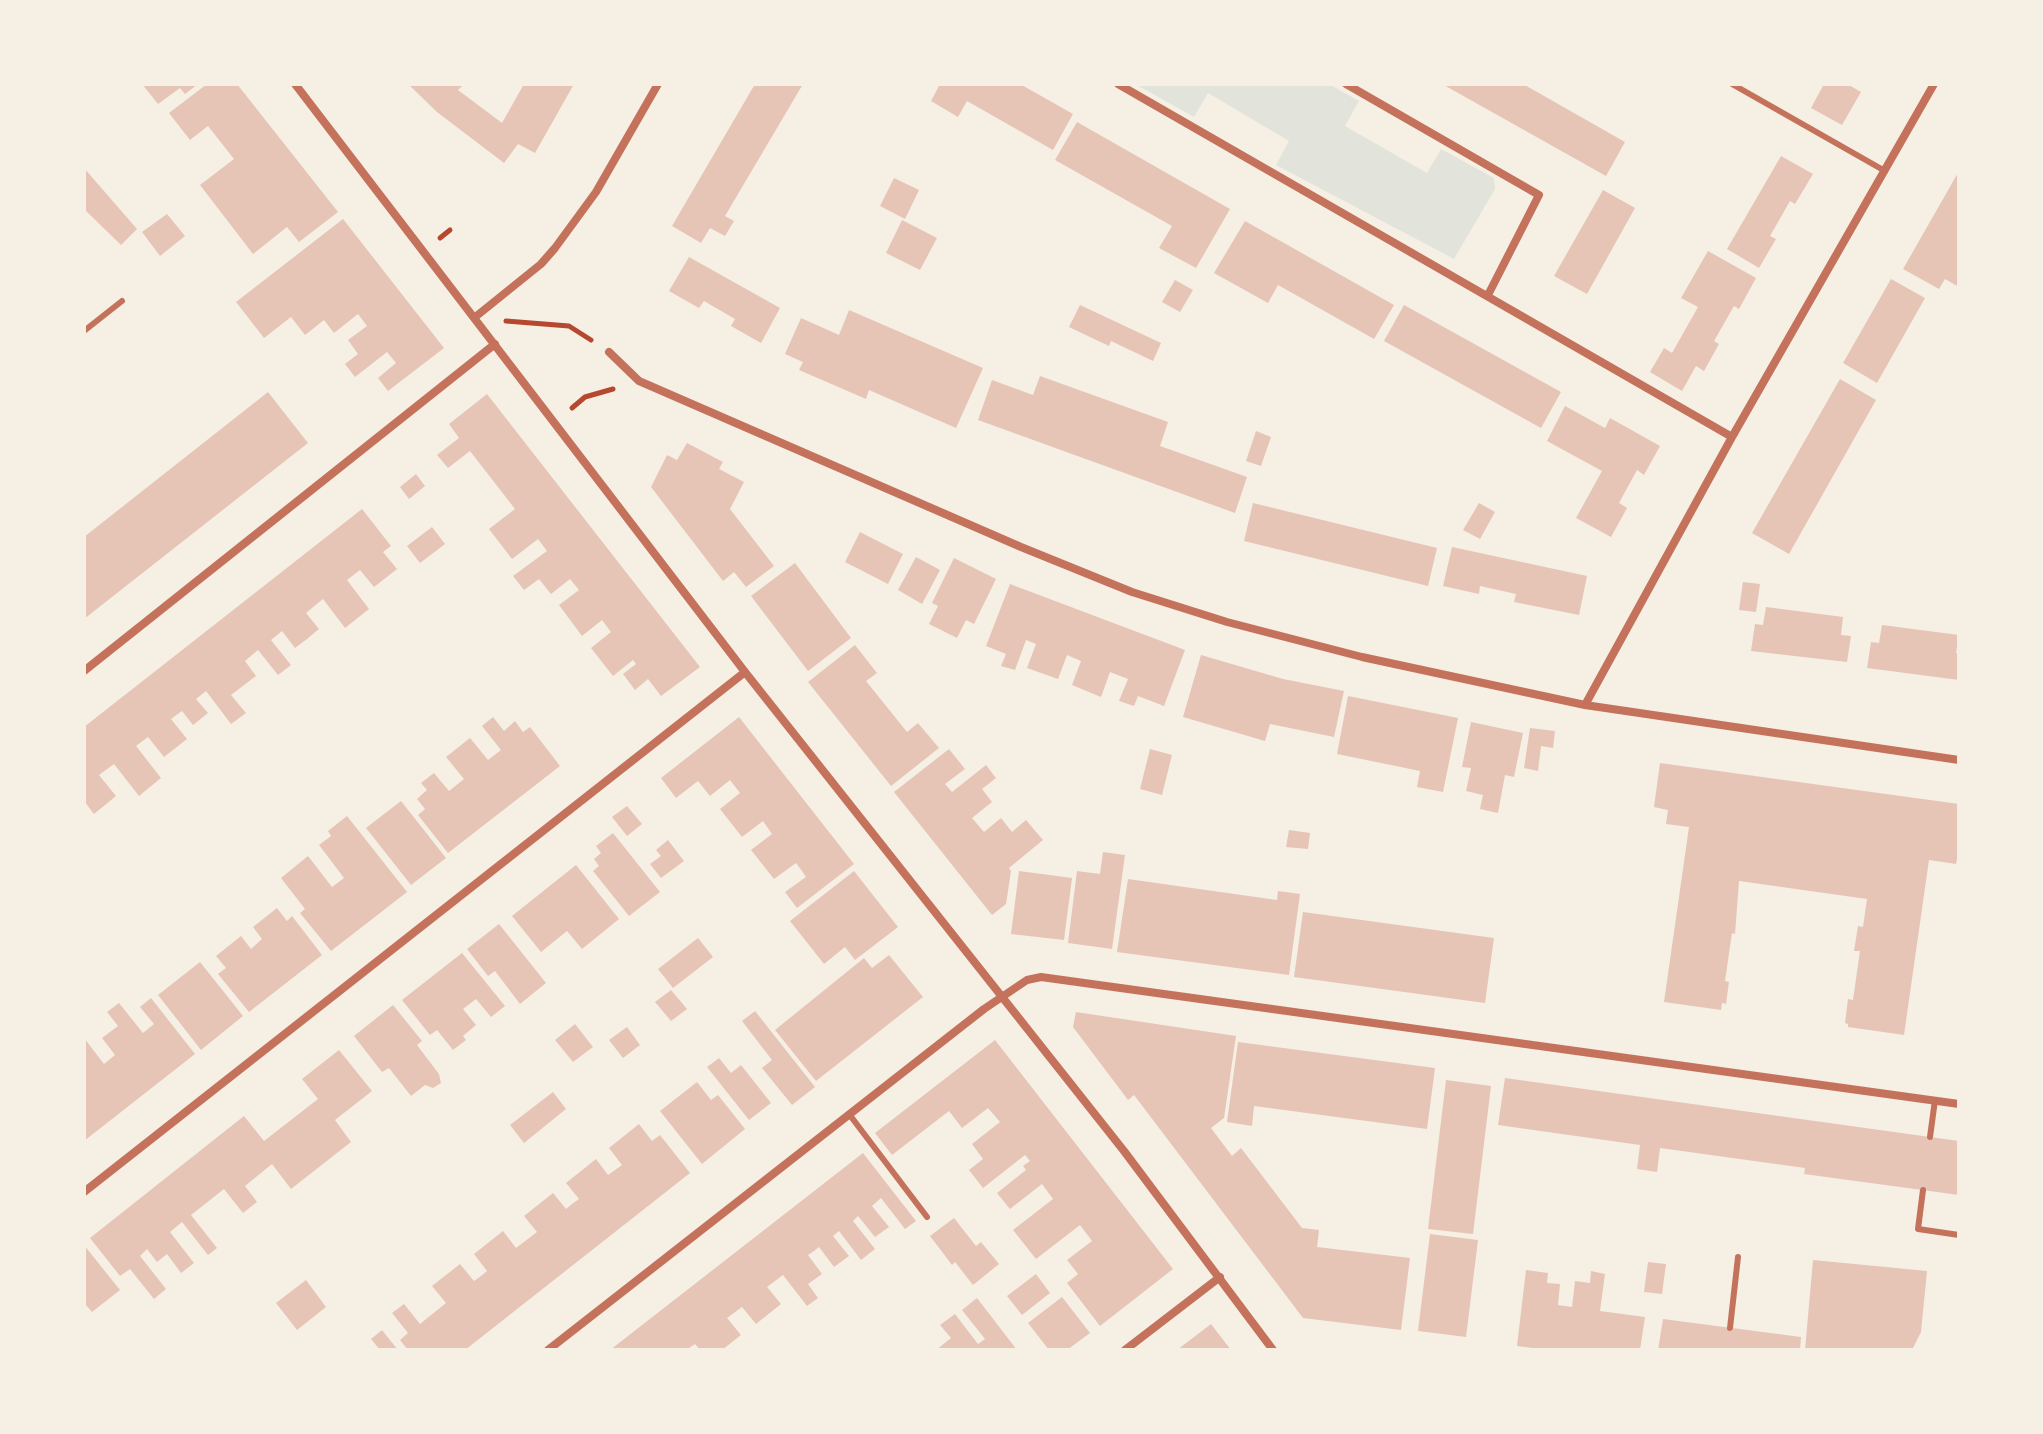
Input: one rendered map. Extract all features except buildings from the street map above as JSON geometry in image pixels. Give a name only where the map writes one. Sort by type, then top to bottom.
[{"type":"street","points":[[295,84],[745,672],[1002,996],[1273,1350]]},
{"type":"street","points":[[474,318],[541,264],[555,248],[596,192],[658,84]]},
{"type":"street","points":[[1118,84],[1732,437]]},
{"type":"street","points":[[1346,84],[1539,195],[1488,295]]},
{"type":"street","points":[[1585,705],[1732,437],[1934,84]]},
{"type":"street","points":[[84,671],[495,344]]},
{"type":"street","points":[[609,352],[639,381],[1006,541],[1132,592],[1227,622],[1362,657],[1585,705],[1959,760]]},
{"type":"street","points":[[84,1192],[745,672]]},
{"type":"street","points":[[548,1350],[849,1114],[1027,980],[1053,977],[1959,1104]]},
{"type":"street","points":[[1125,1350],[1220,1277]]},
{"type":"lane","points":[[1732,84],[1885,171]]},
{"type":"lane","points":[[84,331],[122,301]]},
{"type":"lane","points":[[1930,1137],[1935,1100]]},
{"type":"lane","points":[[849,1114],[927,1217]]},
{"type":"lane","points":[[1923,1190],[1918,1229],[1959,1235]]},
{"type":"lane","points":[[1730,1328],[1738,1257]]},
{"type":"path","points":[[474,318],[569,326],[609,352]]},
{"type":"path","points":[[555,421],[585,397],[639,381]]},
{"type":"shaded area","points":[[1135,84],[1329,84],[1359,101],[1345,126],[1427,173],[1441,149],[1494,178],[1495,189],[1454,259],[1276,165],[1289,141],[1208,93],[1194,117]]}]
